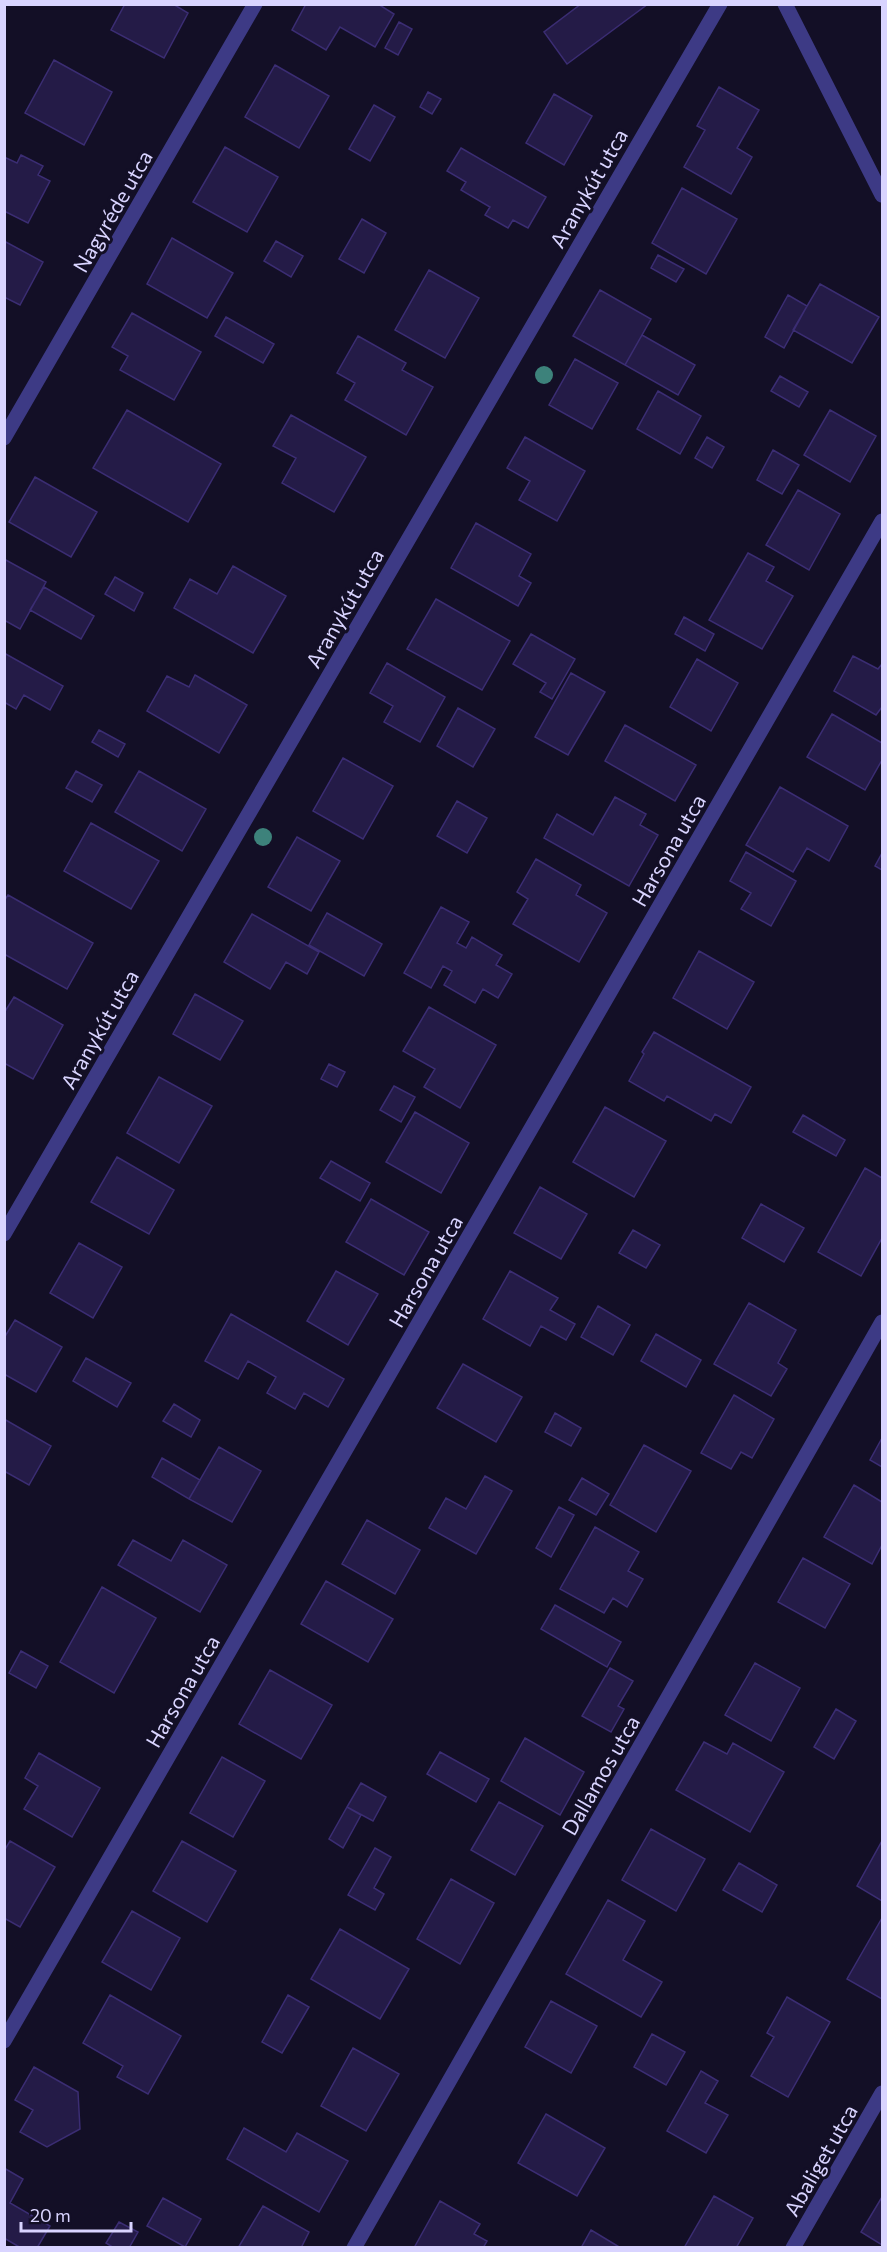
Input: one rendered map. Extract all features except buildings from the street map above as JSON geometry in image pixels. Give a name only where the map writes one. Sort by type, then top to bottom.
[{"type":"street","name":"Nagyréde utca","points":[[4,438],[255,4]]},
{"type":"street","name":"Aranykút utca","points":[[4,1234],[720,4]]},
{"type":"street","points":[[785,4],[882,195]]},
{"type":"street","name":"Harsona utca","points":[[4,2041],[882,521]]},
{"type":"street","name":"Dallamos utca","points":[[354,2247],[882,1322]]},
{"type":"street","name":"Abaliget utca","points":[[794,2247],[882,2093]]}]
